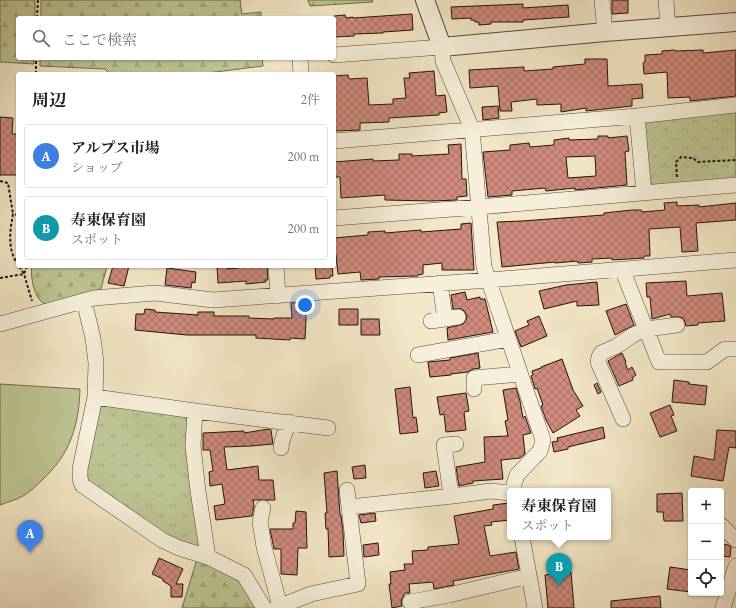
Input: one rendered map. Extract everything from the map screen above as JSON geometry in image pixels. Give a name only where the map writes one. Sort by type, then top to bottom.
[{"type":"street","points":[[425,0],[442,47],[443,61],[472,129],[480,207],[484,267],[543,440],[540,451],[517,475],[514,488]]},
{"type":"street","points":[[602,0],[605,32]]},
{"type":"street","points":[[666,0],[668,27]]},
{"type":"street","points":[[336,55],[736,22]]},
{"type":"street","points":[[300,60],[302,72]]},
{"type":"street","points":[[336,141],[637,116],[736,105]]},
{"type":"street","points":[[637,116],[644,193]]},
{"type":"street","points":[[336,218],[736,185]]},
{"type":"street","points":[[0,324],[35,313],[94,298],[155,293],[213,300],[440,284],[736,260]]},
{"type":"street","points":[[276,268],[278,296]]},
{"type":"street","points":[[622,269],[639,332],[659,362],[707,362],[725,349],[734,353]]},
{"type":"street","points":[[440,284],[444,319]]},
{"type":"street","points":[[84,301],[93,338],[96,363],[95,397],[80,468],[82,485],[162,540],[179,548],[208,557],[244,575],[264,608]]},
{"type":"street","points":[[613,340],[639,332],[677,325]]},
{"type":"street","points":[[623,420],[598,362],[601,353],[617,346],[639,332]]},
{"type":"street","points":[[418,355],[508,339]]},
{"type":"street","points":[[474,389],[474,378],[520,374]]},
{"type":"street","points":[[95,397],[328,428]]},
{"type":"street","points":[[195,411],[194,446],[198,492],[208,557]]},
{"type":"street","points":[[281,448],[289,422]]},
{"type":"street","points":[[443,445],[450,488],[453,496]]},
{"type":"street","points":[[264,508],[260,522],[264,547],[278,607],[311,594],[358,584],[347,490]]},
{"type":"street","points":[[349,506],[491,491],[507,493]]},
{"type":"street","points":[[724,528],[736,540]]},
{"type":"street","points":[[523,540],[535,608]]},
{"type":"street","points":[[723,608],[736,566]]},
{"type":"street","points":[[410,602],[449,595],[529,576]]},
{"type":"path","points":[[37,16],[38,0]]},
{"type":"path","points":[[36,60],[36,72]]},
{"type":"path","points":[[679,190],[676,162],[681,157],[693,158],[698,162],[736,160]]},
{"type":"path","points":[[0,182],[8,183],[13,214],[9,233],[13,258],[16,262]]},
{"type":"path","points":[[20,268],[24,274],[35,313]]},
{"type":"path","points":[[24,274],[26,268]]},
{"type":"path","points":[[0,278],[24,274]]},
{"type":"green space","points":[[0,0],[35,0],[35,16],[16,16],[16,60],[34,60],[34,64],[0,62]]},
{"type":"green space","points":[[41,0],[240,0],[242,14],[261,12],[261,16],[41,16]]},
{"type":"green space","points":[[308,0],[372,0],[373,2],[310,6]]},
{"type":"green space","points":[[40,60],[262,60],[263,66],[215,72],[108,72],[105,69],[40,66]]},
{"type":"green space","points":[[736,111],[736,179],[654,185],[649,182],[645,127],[647,121]]},
{"type":"green space","points":[[32,268],[106,268],[101,289],[49,305],[43,303],[37,296],[32,281]]},
{"type":"green space","points":[[0,384],[80,389],[78,415],[75,427],[66,450],[60,460],[52,470],[28,493],[0,505]]},
{"type":"green space","points":[[99,405],[184,416],[188,422],[202,548],[172,540],[88,481],[85,470]]},
{"type":"green space","points":[[197,559],[229,572],[246,586],[257,608],[182,608]]},
{"type":"building","points":[[612,0],[628,0],[628,13],[612,14]]},
{"type":"building","points":[[523,4],[523,8],[568,5],[569,17],[523,20],[523,22],[491,22],[491,24],[479,25],[479,22],[471,20],[471,18],[452,19],[451,7]]},
{"type":"building","points":[[412,14],[413,30],[354,34],[354,36],[336,37],[336,16],[334,16],[345,15],[346,18]]},
{"type":"building","points":[[703,50],[703,53],[736,50],[736,96],[690,101],[690,97],[668,98],[667,72],[644,74],[643,63],[645,62],[645,55],[662,54],[662,51]]},
{"type":"building","points":[[585,59],[607,59],[608,86],[642,84],[643,98],[632,99],[632,106],[586,111],[586,108],[561,112],[561,104],[537,105],[537,99],[511,102],[512,111],[500,111],[498,86],[470,88],[469,70],[524,67],[524,71],[553,69],[553,67],[585,64]]},
{"type":"building","points":[[434,71],[436,96],[445,95],[447,112],[439,113],[439,115],[389,118],[389,122],[360,123],[360,130],[336,131],[336,76],[348,75],[349,79],[367,78],[369,105],[393,104],[393,99],[406,98],[404,78],[410,78],[409,73]]},
{"type":"building","points":[[498,106],[499,118],[483,120],[482,107]]},
{"type":"building","points":[[0,117],[13,118],[12,134],[16,134],[16,175],[0,175]]},
{"type":"building","points":[[598,136],[608,136],[608,138],[627,136],[629,151],[625,152],[627,185],[575,190],[575,188],[546,191],[545,188],[512,191],[512,195],[488,197],[483,152],[510,150],[510,145],[529,143],[530,147],[554,145],[554,140],[569,138],[569,140],[598,139]],"holes":[[[595,156],[596,176],[568,178],[566,157]]]},
{"type":"building","points":[[461,144],[462,179],[466,179],[467,196],[457,197],[457,200],[431,201],[385,200],[385,195],[341,198],[340,177],[336,177],[336,162],[373,159],[373,161],[399,160],[399,154],[412,154],[412,156],[449,154],[448,145]]},
{"type":"building","points":[[677,202],[677,206],[699,205],[699,207],[736,203],[736,220],[696,223],[698,251],[682,252],[680,227],[649,229],[650,256],[644,256],[644,258],[612,260],[612,258],[592,259],[592,262],[555,262],[502,267],[497,222],[604,215],[604,213],[632,210],[641,210],[642,212],[665,210],[664,203]]},
{"type":"building","points":[[471,223],[474,270],[442,270],[442,263],[423,265],[423,274],[418,276],[379,277],[379,279],[361,280],[360,272],[338,274],[336,238],[368,235],[368,232],[385,231],[385,233],[421,230],[421,232],[461,229],[461,224]]},
{"type":"building","points":[[112,268],[128,268],[124,286],[108,283]]},
{"type":"building","points":[[167,268],[196,272],[195,283],[192,282],[191,288],[165,285]]},
{"type":"building","points":[[217,268],[267,268],[268,280],[265,280],[266,282],[246,284],[246,281],[218,283]]},
{"type":"building","points":[[315,268],[332,268],[333,276],[330,276],[330,278],[316,279]]},
{"type":"building","points":[[686,281],[687,296],[722,293],[725,321],[698,323],[698,325],[686,326],[684,319],[680,317],[671,317],[670,314],[652,319],[650,297],[647,297],[646,283]]},
{"type":"building","points":[[597,282],[599,305],[577,306],[577,301],[544,309],[539,291],[566,285]]},
{"type":"building","points":[[465,292],[467,300],[480,297],[480,299],[485,299],[493,332],[448,340],[447,328],[463,324],[466,321],[467,316],[462,309],[453,309],[451,295]]},
{"type":"building","points":[[305,302],[305,339],[290,338],[290,340],[256,338],[256,335],[187,335],[135,330],[136,314],[144,314],[145,309],[155,310],[155,312],[198,315],[198,312],[214,312],[214,316],[249,316],[249,318],[274,319],[292,318],[291,303]]},
{"type":"building","points":[[626,304],[634,325],[615,335],[606,311]]},
{"type":"building","points":[[339,309],[358,309],[358,325],[339,325]]},
{"type":"building","points":[[539,316],[547,336],[521,347],[515,331],[529,325],[527,321]]},
{"type":"building","points":[[361,319],[379,319],[380,335],[361,335]]},
{"type":"building","points":[[478,353],[480,368],[473,369],[468,372],[430,377],[428,362],[450,360],[450,358]]},
{"type":"building","points":[[622,353],[628,370],[632,367],[636,375],[632,378],[633,380],[619,386],[608,361]]},
{"type":"building","points":[[562,359],[573,390],[583,406],[576,410],[580,416],[553,433],[546,420],[541,406],[543,405],[537,388],[535,389],[531,376],[533,375],[532,371]]},
{"type":"building","points":[[674,380],[689,382],[689,384],[707,386],[705,405],[672,402]]},
{"type":"building","points":[[597,383],[601,392],[598,394],[594,385]]},
{"type":"building","points":[[410,387],[413,418],[416,417],[418,432],[400,434],[395,389]]},
{"type":"building","points":[[516,388],[523,418],[525,416],[531,433],[523,435],[525,454],[520,458],[501,460],[503,479],[473,481],[473,483],[459,486],[456,467],[485,462],[484,437],[508,436],[505,421],[508,420],[503,390]]},
{"type":"building","points":[[466,393],[469,411],[464,412],[466,430],[446,432],[444,414],[440,415],[437,397]]},
{"type":"building","points":[[670,405],[674,415],[671,416],[677,431],[660,437],[650,413]]},
{"type":"building","points":[[603,427],[605,438],[554,452],[552,442],[558,441],[557,438]]},
{"type":"building","points":[[269,429],[271,430],[273,444],[224,447],[227,470],[258,466],[259,480],[273,480],[275,500],[253,500],[254,506],[252,516],[216,520],[214,506],[225,504],[222,484],[210,486],[209,472],[213,471],[210,450],[203,450],[203,433],[244,431],[244,433]]},
{"type":"building","points":[[717,430],[736,431],[736,448],[729,447],[723,481],[691,476],[694,456],[714,460]]},
{"type":"building","points":[[365,465],[366,478],[354,479],[352,467]]},
{"type":"building","points":[[337,471],[344,556],[329,557],[328,529],[326,529],[325,513],[327,513],[324,473]]},
{"type":"building","points":[[436,471],[439,486],[425,488],[423,473]]},
{"type":"building","points":[[682,493],[683,521],[664,521],[663,512],[657,512],[657,494]]},
{"type":"building","points":[[507,503],[507,520],[491,522],[492,525],[484,526],[490,556],[516,552],[519,569],[453,581],[454,585],[434,589],[433,582],[409,584],[410,593],[405,593],[401,603],[402,606],[392,608],[389,584],[391,584],[390,572],[405,570],[404,564],[413,564],[412,551],[428,550],[428,547],[459,544],[454,516],[493,509],[493,505]]},
{"type":"building","points":[[296,511],[306,512],[307,548],[298,548],[297,575],[281,574],[281,549],[274,549],[270,529],[293,529]]},
{"type":"building","points":[[375,513],[376,521],[361,523],[359,515]]},
{"type":"building","points":[[378,543],[379,555],[364,557],[363,545]]},
{"type":"building","points":[[724,544],[731,547],[730,557],[724,556]]},
{"type":"building","points":[[159,558],[183,569],[176,584],[183,584],[182,597],[171,597],[171,586],[163,581],[163,579],[152,574]]},
{"type":"building","points":[[670,567],[688,570],[688,592],[667,589]]},
{"type":"building","points":[[571,572],[574,608],[548,608],[545,575]]},
{"type":"building","points":[[660,596],[661,608],[611,608],[611,601]]},
{"type":"place","name":"アルプス市場","points":[[30,553]]},
{"type":"place","name":"寿東保育園","points":[[559,586]]}]
